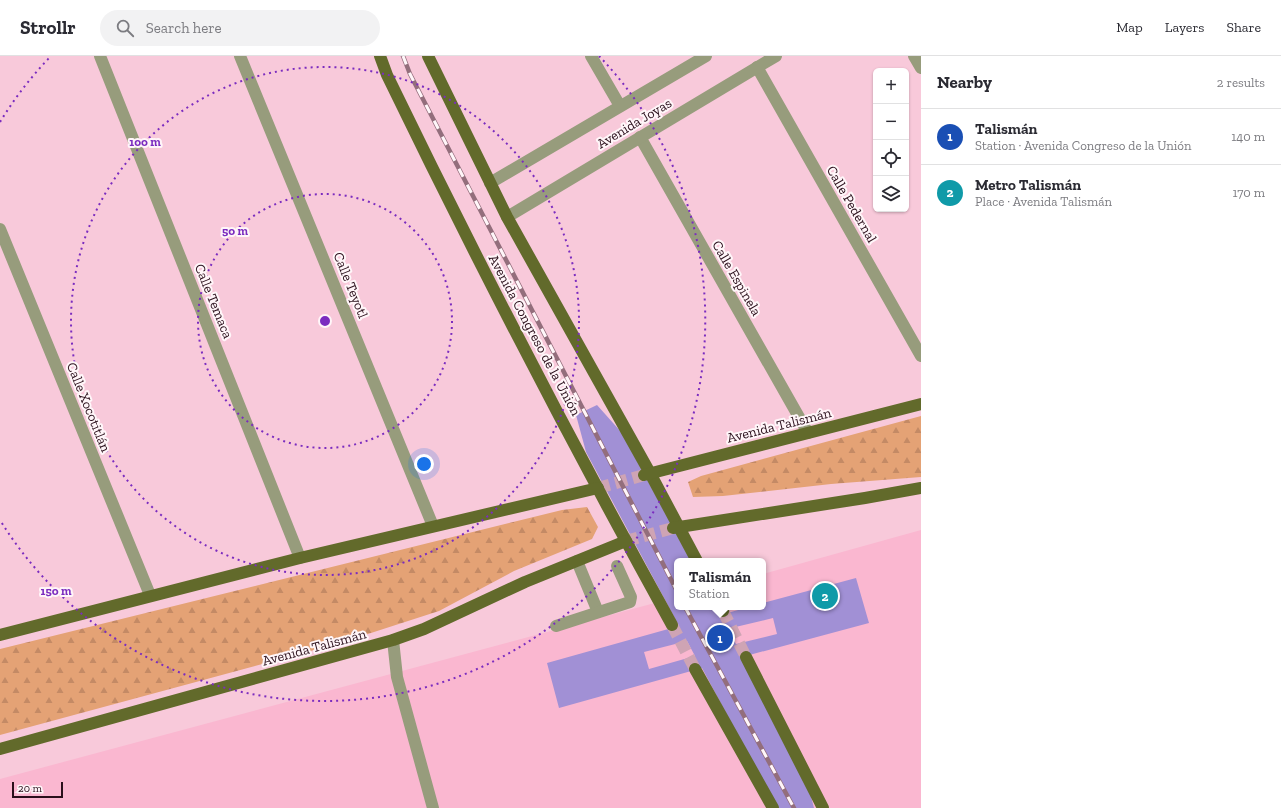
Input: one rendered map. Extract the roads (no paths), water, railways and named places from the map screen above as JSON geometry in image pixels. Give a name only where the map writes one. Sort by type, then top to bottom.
[{"type":"main road","name":"Avenida Congreso de la Unión","points":[[380,56],[387,75],[451,207],[626,542],[672,625]]},
{"type":"main road","points":[[428,56],[507,217],[676,528],[695,558]]},
{"type":"main road","name":"Avenida Talismán","points":[[647,474],[921,404]]},
{"type":"main road","points":[[0,634],[300,558],[598,488]]},
{"type":"main road","points":[[676,528],[921,488]]},
{"type":"main road","name":"Avenida Talismán","points":[[0,749],[393,640],[424,629],[525,582],[626,542]]},
{"type":"main road","points":[[746,657],[824,808]]},
{"type":"main road","points":[[695,669],[773,808]]},
{"type":"street","name":"Calle Temaca","points":[[100,56],[300,558]]},
{"type":"street","name":"Calle Teyotl","points":[[240,56],[434,526]]},
{"type":"street","points":[[591,56],[620,106]]},
{"type":"street","name":"Avenida Joyas","points":[[490,183],[706,56]]},
{"type":"street","name":"Avenida Joyas","points":[[507,217],[776,56]]},
{"type":"street","points":[[914,56],[921,68]]},
{"type":"street","name":"Calle Pedernal","points":[[757,67],[921,356]]},
{"type":"street","name":"Calle Espinela","points":[[640,137],[808,433]]},
{"type":"street","name":"Calle Xocotitlán","points":[[0,230],[150,595]]},
{"type":"street","points":[[577,561],[598,612]]},
{"type":"street","points":[[556,626],[630,602],[631,598],[617,566]]},
{"type":"street","points":[[393,640],[397,677],[433,808]]},
{"type":"tunnel","points":[[598,488],[644,475]]},
{"type":"tunnel","points":[[626,541],[673,528]]},
{"type":"tunnel","points":[[723,611],[746,657]]},
{"type":"tunnel","points":[[672,625],[695,669]]},
{"type":"railway","points":[[403,56],[410,74],[674,585]]},
{"type":"railway","points":[[687,610],[794,808]]},
{"type":"place","name":"Metro Talismán","points":[[825,596]]},
{"type":"place","name":"Talismán","points":[[720,638]]}]
